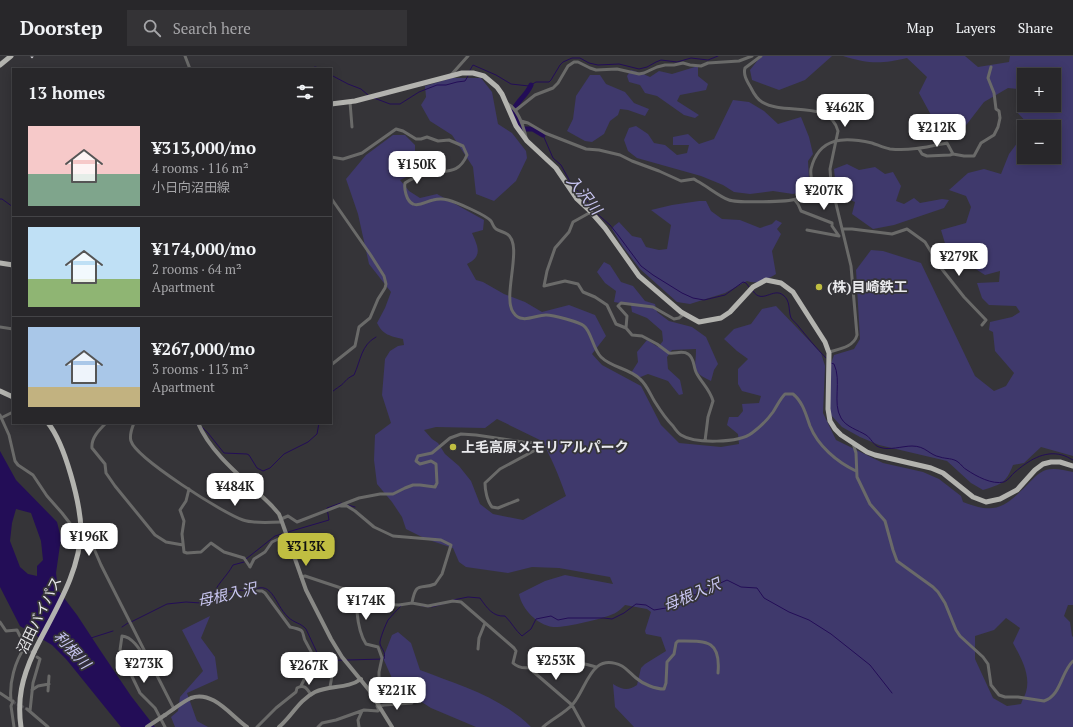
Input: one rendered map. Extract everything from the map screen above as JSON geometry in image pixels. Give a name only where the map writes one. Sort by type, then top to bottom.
[{"type":"highway","points":[[0,65],[11,56]]},
{"type":"highway","points":[[332,104],[350,102],[467,72],[484,76],[497,87],[506,102],[516,126],[527,141],[556,168],[577,199],[605,228],[639,276],[684,314],[699,322],[721,318],[730,312],[753,287],[766,280],[785,285],[793,292],[825,342],[829,352],[828,409],[830,421],[841,435],[853,443],[875,455],[943,472],[973,497],[986,502],[1000,499],[1017,490],[1035,470],[1043,464],[1060,462],[1073,466]]},
{"type":"highway","points":[[0,263],[12,265]]},
{"type":"highway","points":[[0,391],[12,397]]},
{"type":"highway","name":"沼田バイパス","points":[[21,727],[19,710],[21,692],[27,669],[73,572],[79,552],[81,529],[76,496],[59,442],[49,424]]},
{"type":"main road","points":[[198,424],[206,439],[216,451],[272,506],[282,521],[301,577],[330,639],[342,657],[369,690],[392,727]]},
{"type":"main road","points":[[279,727],[284,723],[300,702],[311,694],[330,687],[353,684],[361,679]]},
{"type":"main road","points":[[147,727],[193,698],[208,698],[218,703],[247,727]]},
{"type":"street","points":[[185,56],[190,68]]},
{"type":"street","points":[[450,76],[468,56]]},
{"type":"street","points":[[514,109],[535,95],[554,88],[568,66],[574,62],[578,62],[596,70],[617,69],[639,74],[665,65],[683,63],[701,66],[708,63],[739,61],[752,56]]},
{"type":"street","points":[[761,56],[745,68],[744,72],[747,82],[761,102],[779,108],[809,109],[829,117],[837,126],[838,131],[830,169],[831,183],[851,266],[857,335],[855,341],[850,345],[829,352]]},
{"type":"street","points":[[919,149],[922,154],[927,156],[953,154],[974,156],[981,143],[994,134],[998,127],[1000,118],[999,111],[996,109],[994,93],[988,78],[991,67]]},
{"type":"street","points":[[350,102],[352,127]]},
{"type":"street","points":[[506,102],[514,109],[522,122],[527,141]]},
{"type":"street","points":[[522,122],[528,123],[545,133],[586,149],[620,154],[632,161],[681,181],[694,179],[730,201],[748,202],[795,200],[810,188],[812,184],[812,168],[818,152],[826,145],[836,141],[853,140],[888,148],[919,149],[947,143],[953,154]]},
{"type":"street","points":[[332,156],[343,159],[362,153],[396,129],[403,131],[416,139],[427,137],[438,141],[449,140],[462,146],[467,155],[464,162],[457,169],[447,172],[428,173],[413,178],[406,182],[405,191],[410,203],[418,205],[434,200],[448,200],[482,215],[491,222],[495,228],[510,236],[514,244],[510,295],[511,309],[514,314],[519,318],[525,319],[547,315],[582,324],[587,329],[593,344],[601,357],[613,366],[627,370],[638,376],[672,426],[681,435],[696,440],[732,440],[747,436],[756,430],[771,415],[785,394],[791,393],[797,397],[813,433],[820,442],[835,458],[856,471]]},
{"type":"street","points":[[332,199],[370,254],[384,276],[386,284],[370,318],[359,327],[356,346],[332,364]]},
{"type":"street","points":[[795,200],[801,211],[832,222],[832,226],[839,236]]},
{"type":"street","points":[[591,212],[573,222],[569,232],[555,248],[547,271],[544,286],[565,281],[578,284],[583,292],[602,301],[610,309],[616,324],[626,328],[632,335],[642,336],[657,344],[669,353],[686,352],[691,357],[696,374],[710,392],[713,401],[708,417],[705,441]]},
{"type":"street","points":[[842,229],[852,228],[892,234],[907,229],[912,232],[925,242],[941,268],[964,297],[986,320],[982,325]]},
{"type":"street","points":[[807,230],[844,237]]},
{"type":"street","points":[[626,328],[627,316],[618,306],[621,303],[653,307],[674,319],[679,318],[684,314]]},
{"type":"street","points":[[0,327],[12,329]]},
{"type":"street","points":[[12,412],[1,416],[9,435],[15,461],[18,465],[33,475],[47,496],[62,512],[72,526],[89,537],[101,565],[174,709]]},
{"type":"street","points":[[105,424],[99,430],[91,445],[105,464],[106,473],[155,535],[166,542],[183,545]]},
{"type":"street","points":[[134,424],[130,433],[130,440],[134,447],[158,467],[189,489],[242,520],[282,521],[288,516],[297,522],[359,498],[380,494],[393,494],[413,486],[420,485],[435,487],[437,483],[436,464],[432,461],[420,464],[416,461],[417,458],[418,456],[432,453],[450,438],[461,434],[542,443],[543,445],[541,447],[500,469],[485,483],[485,489],[492,507],[498,508],[518,500]]},
{"type":"street","points":[[853,443],[856,453],[857,477],[870,504],[885,521],[897,561],[938,592],[945,603],[960,636],[983,657],[988,664],[991,685],[999,695],[1005,697],[1018,697],[1044,701],[1047,700],[1054,695],[1068,665],[1073,661]]},
{"type":"street","points":[[189,489],[186,501],[180,510],[184,521],[182,534],[184,552],[201,552],[208,545],[213,544],[224,552],[244,558],[250,567],[254,559],[265,552],[272,542],[287,535]]},
{"type":"street","points":[[340,506],[347,506],[374,527],[393,536],[441,540],[451,545],[442,574],[435,584],[417,588],[413,595],[412,603]]},
{"type":"street","points":[[301,577],[311,578],[350,591],[356,596],[360,630],[363,639],[366,644],[378,647],[382,658],[379,672],[380,689],[377,706],[379,710],[362,711],[322,723],[318,727]]},
{"type":"street","points":[[257,591],[262,591],[265,593],[290,627],[300,629],[304,633],[306,643],[309,646],[314,659],[301,686],[297,688],[296,692],[276,708],[257,727]]},
{"type":"street","points":[[356,605],[361,603],[400,605],[412,603],[428,606],[453,601],[461,602],[514,648],[516,651],[513,663],[518,667],[529,668],[558,660],[576,661],[596,668]]},
{"type":"street","points":[[0,622],[6,630],[17,630],[26,648],[16,664],[11,685],[11,706],[14,727]]},
{"type":"street","points":[[478,649],[479,638],[485,623]]},
{"type":"street","points":[[156,674],[134,643],[128,637],[122,636],[120,650],[126,664],[140,693],[155,708],[165,727]]},
{"type":"street","points":[[543,727],[572,705],[588,678],[601,664],[606,663],[621,666],[638,679],[652,686],[664,689],[666,683],[666,662],[674,654],[676,643],[678,641],[684,641],[711,644],[714,647],[718,657],[718,673]]},
{"type":"street","points":[[35,654],[40,659],[28,710],[48,727]]},
{"type":"street","points":[[310,668],[332,676],[330,687]]},
{"type":"street","points":[[529,668],[572,705],[584,727]]},
{"type":"street","points":[[48,691],[49,676]]},
{"type":"street","points":[[32,690],[38,686],[49,684]]},
{"type":"street","points":[[301,686],[307,688],[311,694]]},
{"type":"street","points":[[380,689],[400,690]]},
{"type":"street","points":[[0,693],[12,701]]},
{"type":"street","points":[[378,704],[412,703]]},
{"type":"street","points":[[359,727],[358,720],[362,711]]},
{"type":"shaded area","points":[[761,56],[832,56],[805,80],[779,90],[752,80],[750,70]]},
{"type":"shaded area","points":[[843,56],[965,56],[978,67],[1009,62],[1010,56],[1073,56],[1073,456],[1041,447],[1024,463],[1013,465],[1008,476],[1002,482],[983,490],[971,483],[947,461],[879,445],[842,427],[830,414],[829,369],[834,355],[854,349],[860,339],[856,270],[871,250],[883,251],[921,263],[975,376],[994,391],[1006,386],[1014,373],[995,351],[993,332],[989,330],[990,322],[1012,317],[1020,312],[1016,306],[989,305],[982,298],[977,283],[999,282],[1000,271],[985,275],[971,266],[950,260],[941,230],[966,223],[971,207],[966,196],[949,190],[968,173],[984,169],[1001,174],[1009,154],[1017,143],[1017,164],[1061,164],[1061,120],[1024,120],[1016,111],[1017,100],[1017,112],[1061,112],[1061,68],[1017,68],[1017,89],[1008,88],[984,102],[967,124],[951,139],[934,139],[931,115],[919,93],[927,77],[907,58],[882,62],[868,62]]},
{"type":"shaded area","points":[[698,66],[698,76],[708,84],[706,90],[680,95],[677,101],[699,115],[695,118],[684,115],[657,96],[645,93],[640,85],[629,82],[627,76],[631,70],[650,77],[659,71],[672,74]]},
{"type":"shaded area","points":[[590,75],[600,75],[606,84],[625,92],[634,103],[649,109],[645,116],[620,109],[618,115],[610,121],[604,134],[592,142],[585,141],[567,131],[573,119],[576,96]]},
{"type":"shaded area","points":[[452,78],[481,78],[492,92],[498,124],[512,133],[526,151],[527,158],[516,181],[494,201],[476,194],[473,167],[452,135],[430,121],[421,105],[426,97],[425,86]]},
{"type":"shaded area","points":[[733,100],[749,102],[764,111],[778,124],[801,117],[809,137],[813,154],[808,161],[809,179],[802,192],[793,194],[773,191],[750,194],[734,192],[723,185],[701,176],[637,158],[628,151],[624,140],[629,128],[636,126],[648,134],[654,143],[665,145],[677,155],[687,153],[689,145],[673,145],[673,137],[688,134],[699,144],[714,139]]},
{"type":"shaded area","points":[[393,135],[405,135],[415,145],[415,173],[400,180],[409,191],[420,198],[437,194],[484,220],[483,230],[472,233],[478,251],[475,258],[467,264],[476,280],[483,282],[504,294],[525,302],[542,312],[569,305],[595,315],[606,336],[592,354],[602,365],[641,386],[661,425],[679,443],[721,447],[739,444],[738,434],[727,425],[729,417],[738,417],[743,411],[742,404],[759,403],[761,396],[742,391],[738,384],[738,369],[748,359],[724,339],[734,329],[751,324],[762,309],[776,306],[821,353],[825,366],[823,413],[836,440],[883,463],[923,472],[939,479],[961,496],[963,502],[983,508],[998,507],[1011,500],[1036,476],[1044,471],[1056,469],[1073,472],[1073,605],[1068,605],[1064,616],[1070,622],[1073,637],[1073,727],[634,727],[615,707],[613,684],[625,689],[637,685],[641,668],[666,651],[661,637],[646,634],[645,631],[651,612],[647,609],[625,605],[615,613],[583,623],[558,627],[547,626],[536,620],[527,611],[519,594],[545,581],[565,575],[613,584],[610,577],[559,568],[532,567],[508,573],[466,567],[459,562],[453,548],[426,539],[406,529],[402,517],[377,484],[374,460],[375,435],[391,423],[382,395],[385,359],[390,351],[398,346],[404,345],[403,339],[384,333],[377,323],[391,292],[369,264],[358,214],[346,179],[366,155]],"holes":[[[497,419],[544,442],[566,496],[523,520],[493,514],[480,504],[471,481],[459,466],[445,454],[438,443],[424,430],[436,427],[485,428]],[[1006,618],[1020,628],[1013,643],[1024,667],[1027,679],[1026,692],[1021,704],[1007,706],[993,698],[975,659],[975,636],[994,630]]]},
{"type":"shaded area","points":[[847,164],[859,170],[875,167],[885,174],[893,172],[901,186],[896,201],[904,204],[914,198],[920,203],[942,199],[949,200],[944,208],[894,225],[873,229],[852,214],[855,202],[844,196],[838,190],[835,181],[834,169]]},
{"type":"shaded area","points":[[706,201],[711,211],[722,219],[740,220],[760,228],[772,224],[776,220],[782,223],[777,229],[781,234],[772,251],[776,274],[758,282],[747,281],[725,293],[690,304],[677,302],[640,269],[623,247],[612,229],[619,222],[632,236],[641,238],[646,247],[659,250],[667,249],[671,225],[651,210]]},
{"type":"shaded area","points":[[604,262],[610,265],[621,282],[633,286],[645,301],[655,304],[657,312],[669,321],[692,327],[706,337],[718,364],[714,370],[711,381],[704,378],[697,372],[695,365],[696,349],[672,350],[667,357],[668,369],[680,380],[683,394],[679,395],[668,381],[648,374],[638,378],[631,373],[638,362],[637,352],[647,340],[658,347],[663,341],[662,331],[647,318],[632,312],[631,305],[614,302],[616,291],[605,283],[597,272]]},
{"type":"shaded area","points":[[210,616],[201,638],[215,657],[218,679],[187,693],[197,721],[208,727],[175,727],[171,717],[178,711],[180,697],[203,671],[182,630]]},
{"type":"shaded area","points":[[398,632],[411,643],[420,670],[493,700],[519,717],[531,727],[476,727],[431,708],[395,685],[383,658],[392,635]]},
{"type":"water","name":"利根川","points":[[0,451],[16,480],[57,522],[61,538],[56,573],[58,590],[77,615],[131,696],[155,727],[121,727],[66,659],[52,645],[20,626],[0,587]],"holes":[[[16,509],[31,513],[41,541],[43,560],[37,566],[37,576],[28,574],[20,567],[10,541],[12,523]]]},
{"type":"waterway","points":[[470,70],[473,65],[496,75],[511,84],[529,86],[536,82],[549,82],[560,65],[572,58],[580,58],[589,63],[598,65],[619,64],[639,69],[661,60],[677,62],[691,58],[708,60],[718,56]]},
{"type":"waterway","name":"入沢川","points":[[312,68],[319,68]]},
{"type":"waterway","name":"入沢川","points":[[332,76],[361,89],[368,95]]},
{"type":"waterway","name":"入沢川","points":[[374,98],[390,104],[400,104],[419,92],[437,85],[446,85],[465,81],[468,76]]},
{"type":"waterway","name":"入沢川","points":[[531,85],[513,111],[520,127],[525,129],[533,129],[543,135]]},
{"type":"waterway","name":"入沢川","points":[[543,135],[553,158],[561,165],[573,187],[583,195],[594,211],[610,225],[641,266],[653,275],[682,293],[693,298],[704,300],[725,295],[743,282],[749,287]]},
{"type":"waterway","name":"入沢川","points":[[0,199],[12,206]]},
{"type":"waterway","name":"入沢川","points":[[753,291],[756,295],[760,296],[779,293],[786,297],[791,318],[826,358]]},
{"type":"waterway","points":[[332,392],[354,375],[364,349],[367,344],[376,337]]},
{"type":"waterway","name":"入沢川","points":[[831,363],[834,364],[836,371],[837,406],[841,418],[849,426],[868,436],[875,445],[879,447],[887,449],[912,446],[921,447],[936,456],[956,461],[979,477],[999,483],[1009,479],[1014,473],[1031,460],[1043,455],[1063,455],[1073,460]]},
{"type":"waterway","points":[[202,427],[224,453],[247,454],[257,468],[263,471],[270,468],[284,454],[308,442],[317,434],[319,424]]},
{"type":"waterway","points":[[288,532],[329,520],[327,508],[341,503]]},
{"type":"waterway","points":[[348,505],[355,507]]},
{"type":"waterway","points":[[246,559],[275,536],[285,533]]},
{"type":"waterway","points":[[212,599],[213,594],[233,565],[244,562]]},
{"type":"waterway","name":"母根入沢","points":[[453,600],[468,597],[480,598],[494,613],[505,616],[522,636],[531,629],[536,619],[551,616],[558,620],[568,618],[612,619],[624,613],[636,604],[646,605],[654,610],[666,608],[727,580],[741,587],[757,588],[764,598],[789,612],[809,620],[831,634],[870,665],[892,693]]},
{"type":"waterway","name":"母根入沢","points":[[131,622],[167,604],[210,602],[226,592],[242,590],[249,593],[263,588],[272,594],[283,612],[288,617],[306,629],[320,659],[325,661],[343,660]]},
{"type":"waterway","name":"母根入沢","points":[[432,607],[446,603]]},
{"type":"waterway","name":"母根入沢","points":[[347,660],[384,659],[384,653],[380,642],[388,620],[401,606]]},
{"type":"waterway","name":"母根入沢","points":[[422,606],[429,607]]},
{"type":"waterway","name":"母根入沢","points":[[122,627],[128,623]]},
{"type":"waterway","name":"母根入沢","points":[[91,638],[113,631]]},
{"type":"tunnel","points":[[26,648],[34,654]]},
{"type":"tunnel","points":[[13,702],[27,709]]},
{"type":"place","name":"(株)目崎鉄工","points":[[819,287]]},
{"type":"place","name":"上毛高原メモリアルパーク","points":[[453,447]]}]
